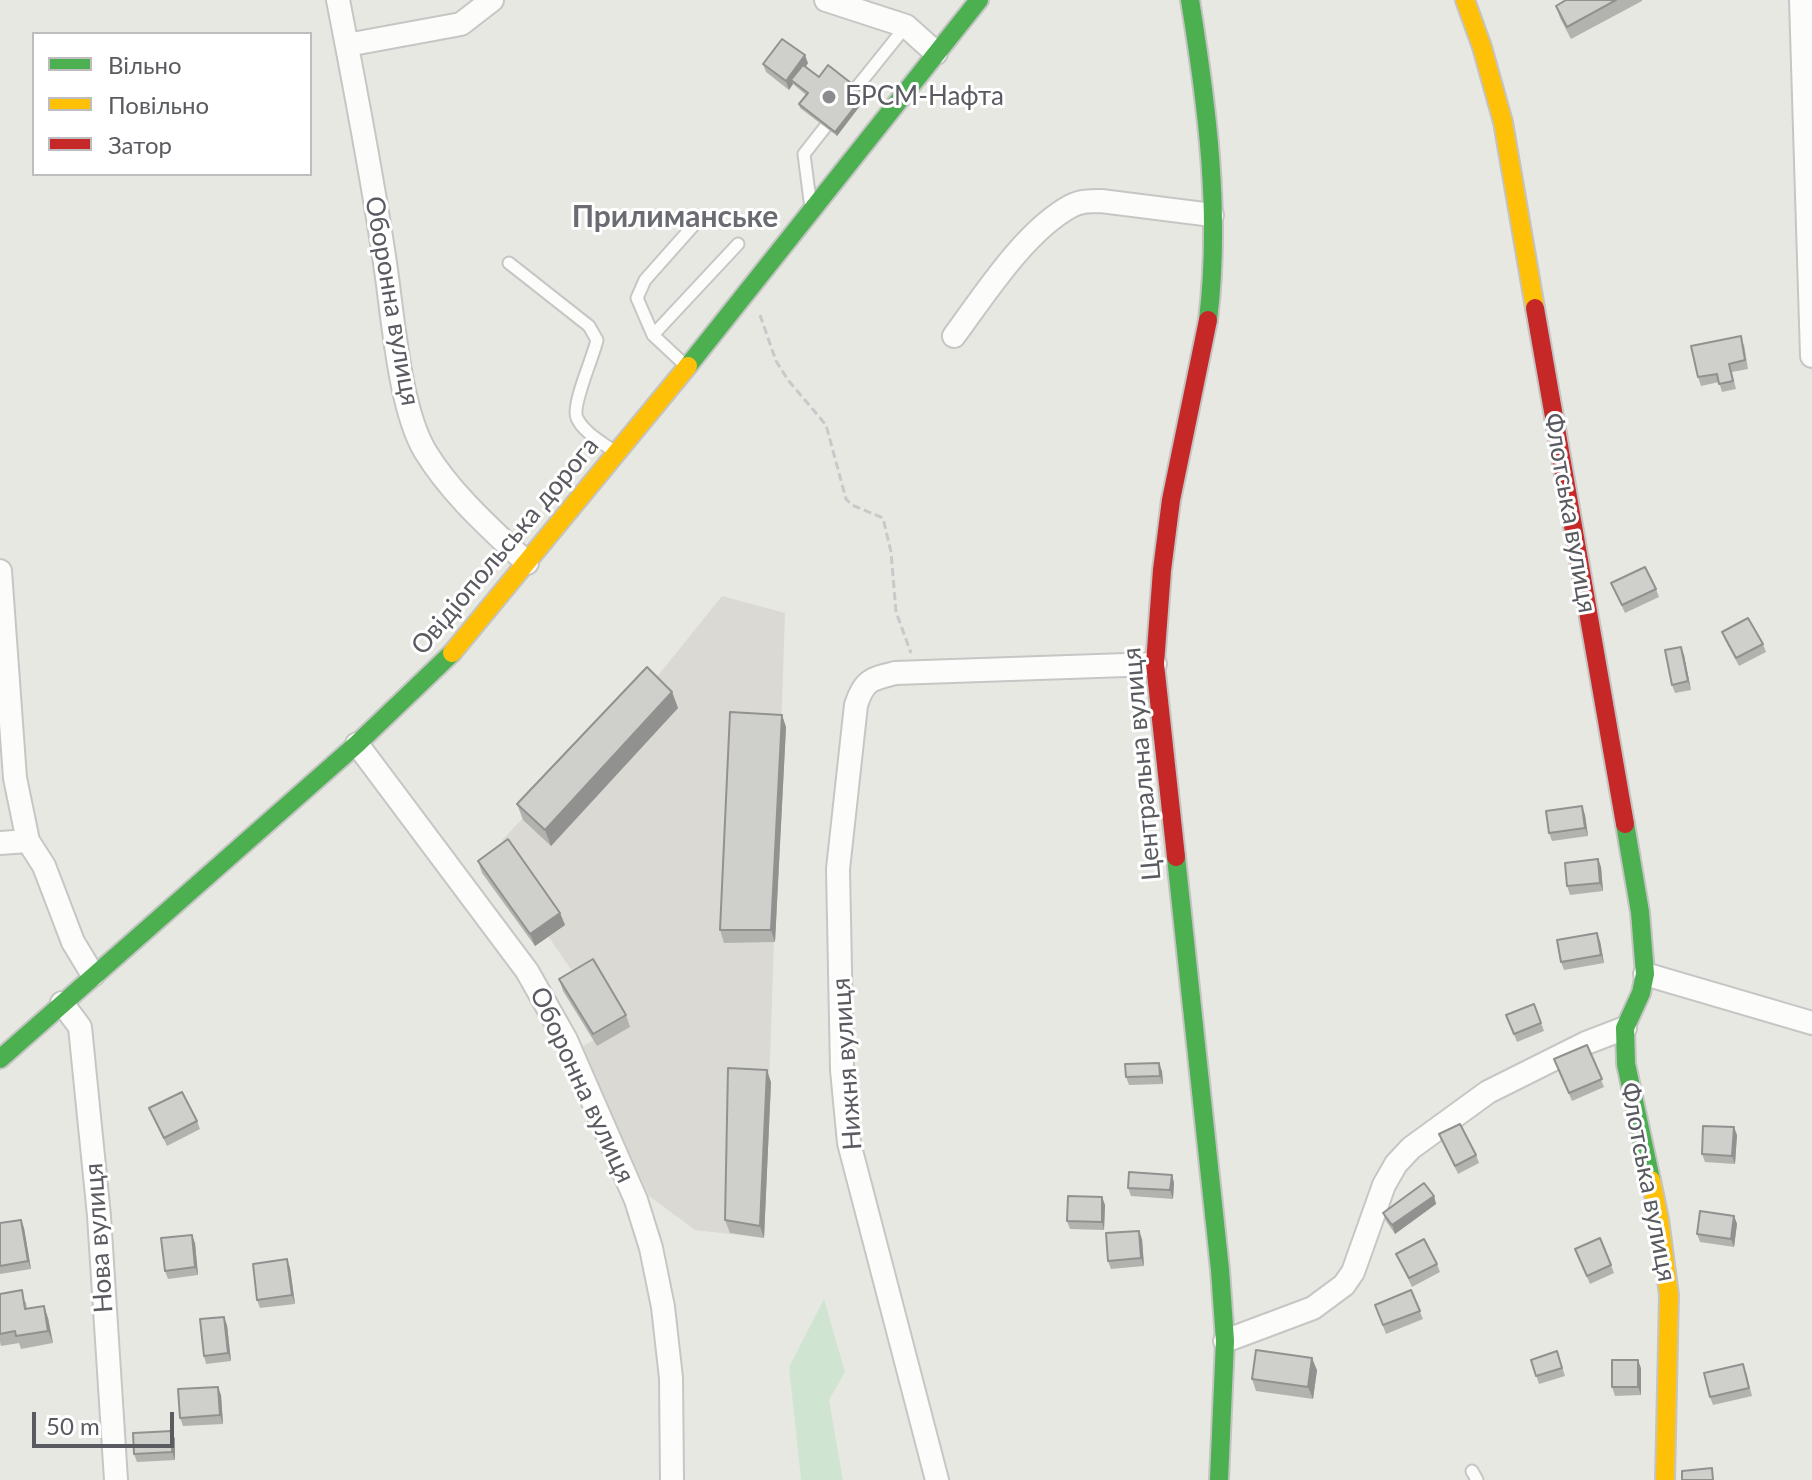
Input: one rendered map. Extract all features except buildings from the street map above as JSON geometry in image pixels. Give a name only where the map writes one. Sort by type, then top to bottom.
[{"type":"street","name":"Оборонна вулиця","points":[[338,0],[413,427],[441,474],[477,515],[527,563]]},
{"type":"street","points":[[347,45],[461,24],[492,0]]},
{"type":"street","points":[[826,0],[856,4],[906,26],[936,53]]},
{"type":"street","name":"Овідіопольська дорога","points":[[0,1059],[357,744],[457,649],[687,367],[979,0]]},
{"type":"street","name":"Центральна вулиця","points":[[1190,0],[1209,123],[1211,286],[1206,330],[1171,504],[1155,664],[1211,1170],[1225,1341],[1219,1480]]},
{"type":"street","name":"Флотська вулиця","points":[[1465,0],[1503,122],[1640,912],[1645,974],[1641,993],[1625,1028],[1626,1064],[1659,1219],[1669,1295],[1665,1480]]},
{"type":"street","points":[[1801,0],[1812,356]]},
{"type":"street","points":[[954,336],[1004,268],[1050,221],[1072,206],[1086,201],[1101,201],[1212,215]]},
{"type":"street","points":[[0,571],[15,778],[28,841],[44,866],[73,942],[93,975]]},
{"type":"street","points":[[917,672],[1155,664]]},
{"type":"street","name":"Нижня вулиця","points":[[917,672],[874,678],[862,687],[856,705],[838,869],[842,1070],[849,1143],[937,1480]]},
{"type":"street","name":"Оборонна вулиця","points":[[357,744],[527,971],[566,1040],[636,1200],[651,1248],[663,1307],[671,1378],[672,1480]]},
{"type":"street","points":[[0,843],[28,841]]},
{"type":"street","points":[[1645,974],[1812,1023]]},
{"type":"street","name":"Нова вулиця","points":[[62,1003],[80,1027],[99,1216],[116,1480]]},
{"type":"street","points":[[1225,1341],[1313,1308],[1344,1285],[1353,1272],[1384,1185],[1396,1164],[1411,1148],[1488,1092],[1586,1043],[1625,1028]]},
{"type":"lane","points":[[811,211],[804,154],[906,26]]},
{"type":"lane","points":[[687,367],[653,335],[641,310],[639,292],[645,280],[700,218]]},
{"type":"lane","points":[[653,335],[738,244]]},
{"type":"lane","points":[[509,263],[589,326],[597,340],[575,404],[575,416],[581,425],[617,454]]},
{"type":"path","points":[[750,287],[776,361],[826,425],[846,499],[852,505],[883,518],[891,552],[896,612],[917,672]]},
{"type":"shaded area","points":[[722,596],[785,613],[764,1238],[695,1230],[649,1196],[581,1047],[596,1039],[579,981],[497,862],[512,851],[502,840],[652,683]]},
{"type":"green space","points":[[824,1299],[845,1372],[829,1400],[843,1480],[801,1480],[789,1367]]},
{"type":"traffic: fast","points":[[688,366],[979,0]]},
{"type":"traffic: fast","points":[[1190,0],[1210,159],[1213,240],[1208,320]]},
{"type":"traffic: fast","points":[[0,1059],[357,744],[452,653]]},
{"type":"traffic: fast","points":[[1625,824],[1640,912],[1645,974],[1641,993],[1625,1028],[1626,1064],[1651,1180]]},
{"type":"traffic: fast","points":[[1176,857],[1225,1341],[1219,1480]]},
{"type":"traffic: slow","points":[[1465,0],[1503,122],[1535,308]]},
{"type":"traffic: slow","points":[[452,653],[688,366]]},
{"type":"traffic: slow","points":[[1651,1180],[1669,1295],[1665,1480]]},
{"type":"traffic: jam","points":[[1535,308],[1625,824]]},
{"type":"traffic: jam","points":[[1176,857],[1155,664],[1171,500],[1208,320]]},
{"type":"place","name":"БРСМ-Нафта","points":[[829,97]]},
{"type":"district","name":"Прилиманське","points":[[675,217]]}]
